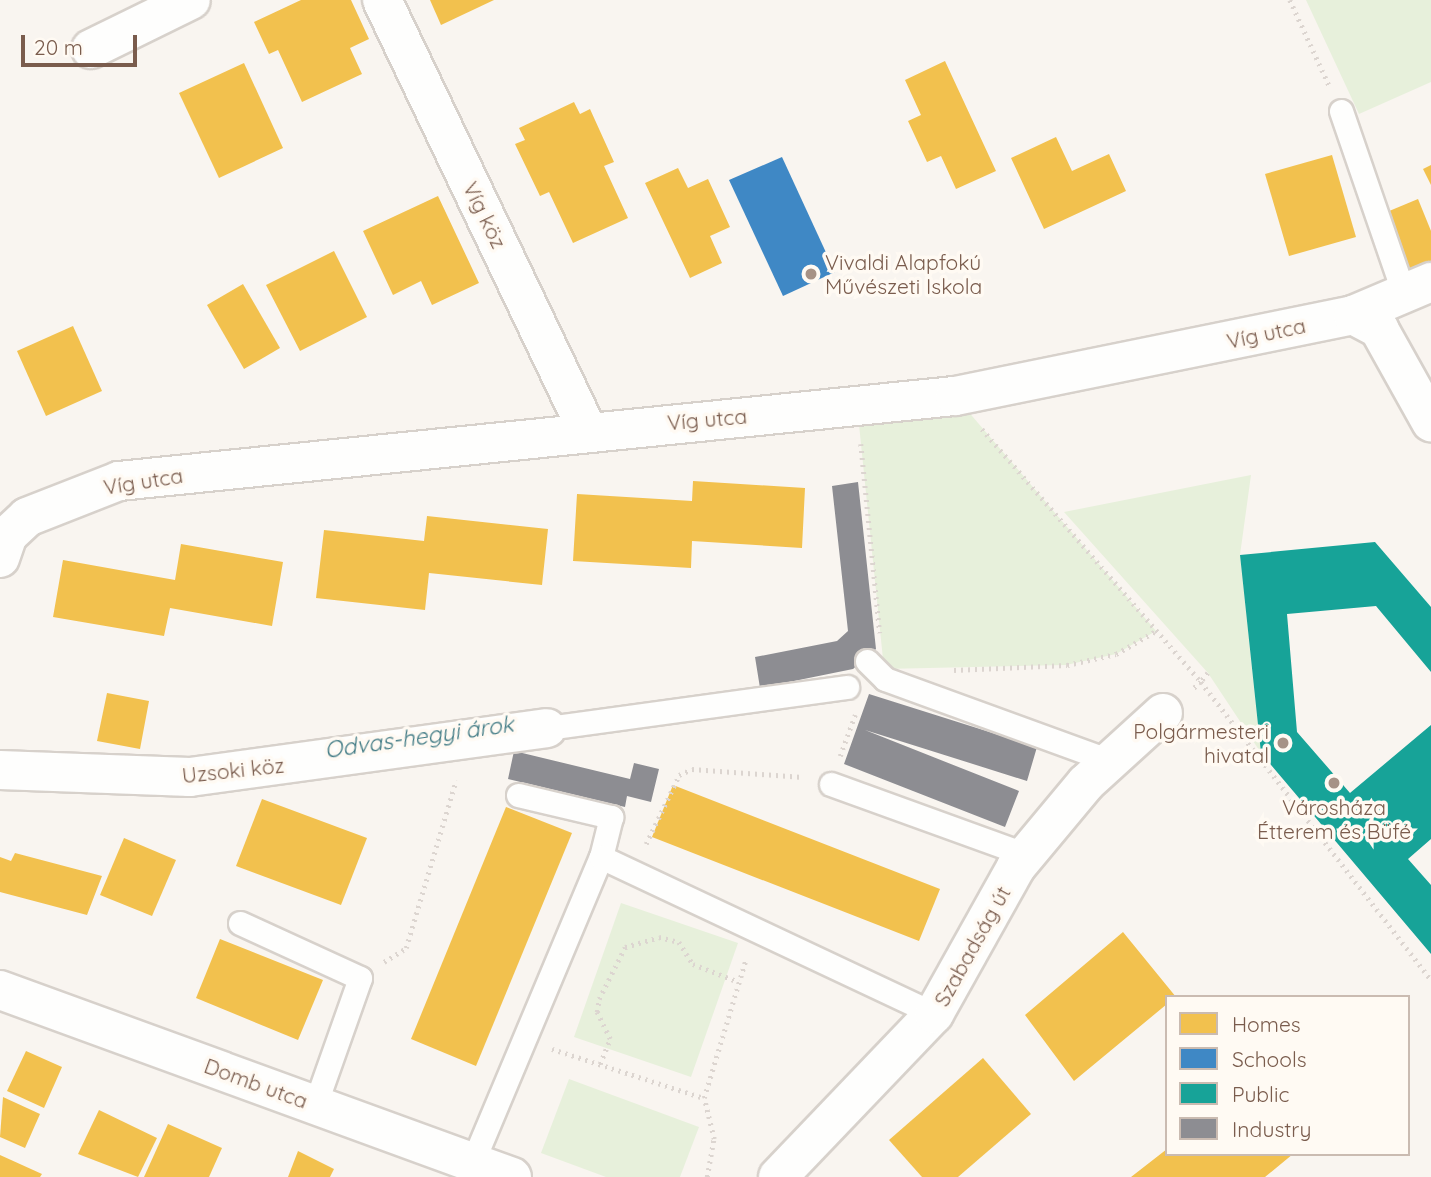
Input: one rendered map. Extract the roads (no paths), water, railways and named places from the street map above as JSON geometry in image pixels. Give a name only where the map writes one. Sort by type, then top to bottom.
[{"type":"street","points":[[91,49],[191,0]]},
{"type":"street","name":"Víg köz","points":[[382,0],[587,429]]},
{"type":"street","name":"Víg utca","points":[[3,544],[69,496],[119,481],[587,429],[955,396],[1353,315],[1417,288]]},
{"type":"street","points":[[1353,315],[1379,329],[1431,422]]},
{"type":"street","name":"Szabadság út","points":[[778,1177],[933,1014],[1027,855],[1110,761],[1163,713]]},
{"type":"street","name":"Uzsoki köz","points":[[0,769],[190,777],[547,728]]},
{"type":"street","name":"Domb utca","points":[[0,990],[512,1177]]},
{"type":"lane","points":[[1341,111],[1417,288]]},
{"type":"lane","points":[[867,661],[885,679],[1110,761]]},
{"type":"lane","points":[[547,728],[847,687]]},
{"type":"lane","points":[[831,784],[1027,855]]},
{"type":"lane","points":[[473,1161],[601,858],[611,817],[517,795]]},
{"type":"lane","points":[[601,858],[933,1014]]},
{"type":"lane","points":[[240,923],[360,978],[315,1105]]},
{"type":"place","name":"Vivaldi Alapfokú Művészeti Iskola","points":[[811,274]]},
{"type":"place","name":"Polgármesteri hivatal","points":[[1283,743]]},
{"type":"place","name":"Városháza Étterem és Büfé","points":[[1334,783]]},
{"type":"water label","name":"Odvas-hegyi árok","points":[[419,737]]}]
